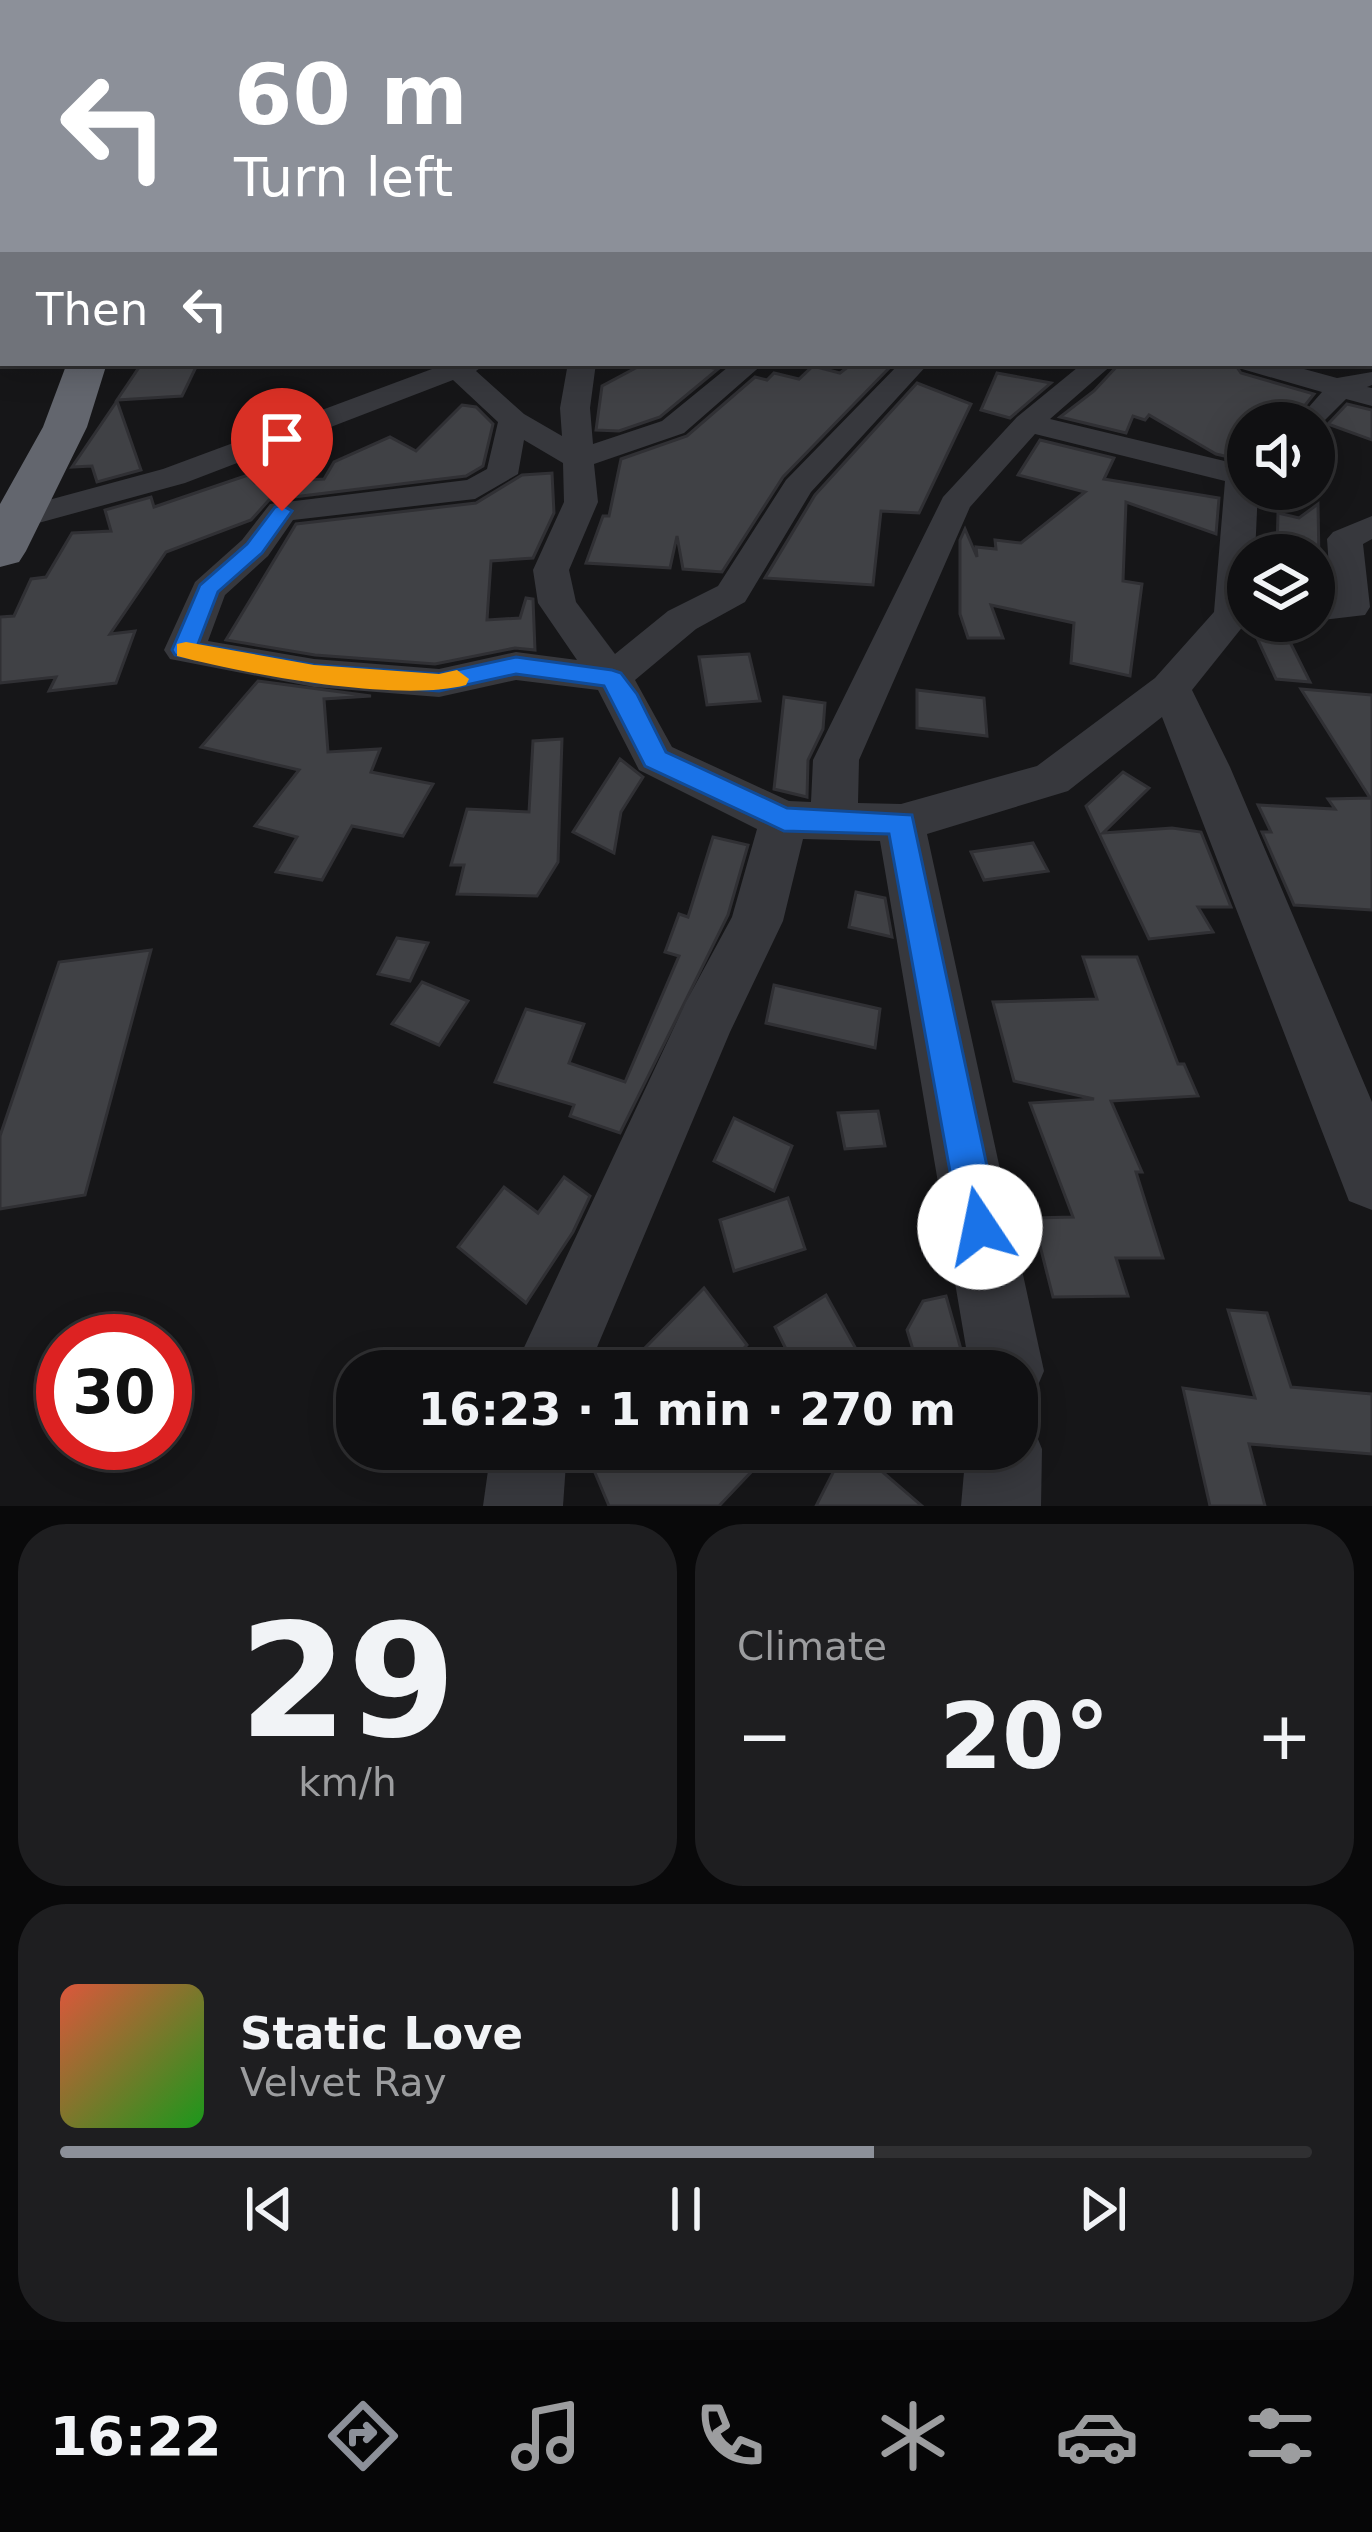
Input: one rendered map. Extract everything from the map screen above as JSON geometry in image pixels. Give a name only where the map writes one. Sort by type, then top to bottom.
[{"type":"highway","points":[[10,535],[65,427],[86,366]]},
{"type":"street","points":[[10,535],[458,366]]},
{"type":"street","points":[[462,366],[513,419],[578,459]]},
{"type":"street","points":[[581,366],[574,408],[581,502],[551,570],[557,603],[628,700],[655,758],[809,820],[901,823],[1052,779],[1170,688],[1227,628]]},
{"type":"street","points":[[578,459],[673,427],[746,366]]},
{"type":"street","points":[[513,419],[502,474],[475,489],[282,511],[255,548],[208,590],[184,650],[314,673],[439,683],[516,665],[612,679],[682,620],[732,594],[798,487],[912,366]]},
{"type":"street","points":[[559,1350],[706,1021],[809,820],[955,504],[1028,423],[1096,366]]},
{"type":"street","points":[[1264,366],[1372,397]]},
{"type":"street","points":[[1328,402],[1342,386],[1372,374]]},
{"type":"street","points":[[1028,423],[1227,469]]},
{"type":"street","points":[[1346,615],[1345,539],[1372,526]]},
{"type":"street","points":[[1170,688],[1207,767],[1372,1178]]},
{"type":"street","points":[[901,823],[1003,1350]]},
{"type":"street","points":[[523,1506],[527,1470]]},
{"type":"street","points":[[1001,1506],[1003,1470]]},
{"type":"building","points":[[140,366],[197,366],[182,396],[117,400]]},
{"type":"building","points":[[639,366],[718,369],[660,417],[619,431],[596,430],[602,386]]},
{"type":"building","points":[[813,366],[840,373],[849,366],[891,366],[783,477],[722,572],[683,569],[677,536],[670,568],[586,563],[603,516],[609,516],[621,459],[687,436],[755,377],[767,380],[774,373],[799,379]]},
{"type":"building","points":[[1117,366],[1236,366],[1241,373],[1314,394],[1308,402],[1227,402],[1227,457],[1149,415],[1145,420],[1133,416],[1126,433],[1060,417]]},
{"type":"building","points":[[997,373],[1051,383],[1010,418],[981,410]]},
{"type":"building","points":[[917,383],[971,404],[919,513],[881,511],[873,585],[765,578],[815,495]]},
{"type":"building","points":[[117,401],[141,470],[97,482],[92,466],[72,467]]},
{"type":"building","points":[[1347,404],[1372,410],[1372,440],[1335,427],[1335,417]]},
{"type":"building","points":[[462,405],[476,407],[493,424],[483,466],[466,476],[269,500],[251,520],[166,552],[110,634],[135,631],[116,683],[49,691],[56,677],[0,683],[0,617],[14,616],[31,579],[46,577],[72,533],[111,531],[105,510],[151,497],[154,507],[248,475],[255,483],[324,479],[334,462],[390,437],[416,451]]},
{"type":"building","points":[[1040,440],[1114,458],[1104,479],[1219,498],[1216,534],[1126,502],[1123,581],[1142,584],[1130,676],[1071,663],[1074,623],[991,605],[1003,638],[968,638],[960,614],[960,540],[965,529],[977,557],[976,547],[996,549],[995,540],[1021,543],[1085,492],[1018,475]]},
{"type":"building","points":[[552,473],[554,513],[533,558],[491,561],[487,620],[520,618],[526,598],[533,599],[535,650],[515,648],[435,664],[315,655],[226,640],[296,524],[476,503],[522,475]]},
{"type":"building","points":[[1318,510],[1319,534],[1277,534],[1278,513],[1299,518]]},
{"type":"building","points":[[1259,642],[1290,642],[1310,682],[1276,679]]},
{"type":"building","points":[[749,654],[760,701],[707,705],[699,657]]},
{"type":"building","points":[[258,681],[371,696],[324,699],[328,752],[380,749],[371,772],[433,784],[403,836],[352,826],[322,880],[276,872],[297,837],[255,826],[299,770],[201,747]]},
{"type":"building","points":[[1301,689],[1372,695],[1372,910],[1294,905],[1262,832],[1271,832],[1258,805],[1335,809],[1328,799],[1370,798]]},
{"type":"building","points":[[917,690],[984,698],[987,736],[917,728]]},
{"type":"building","points":[[784,697],[825,703],[823,729],[808,760],[807,797],[774,789]]},
{"type":"building","points":[[562,739],[558,862],[537,896],[457,894],[464,865],[451,865],[467,809],[529,812],[533,741]]},
{"type":"building","points":[[620,759],[643,777],[621,812],[614,853],[573,832]]},
{"type":"building","points":[[1123,772],[1149,788],[1103,833],[1172,828],[1201,832],[1231,907],[1198,907],[1213,932],[1149,939],[1086,806]]},
{"type":"building","points":[[713,837],[748,845],[728,915],[620,1133],[570,1116],[574,1105],[495,1082],[526,1009],[584,1024],[569,1063],[625,1082],[679,956],[665,952],[679,914],[688,917]]},
{"type":"building","points":[[1033,843],[1048,871],[984,880],[971,852]]},
{"type":"building","points":[[856,892],[885,898],[892,937],[849,927]]},
{"type":"building","points":[[397,938],[428,943],[410,981],[378,974]]},
{"type":"building","points":[[151,950],[85,1195],[0,1209],[0,1136],[59,962]]},
{"type":"building","points":[[1083,957],[1137,957],[1178,1064],[1184,1064],[1198,1096],[1111,1101],[1142,1172],[1136,1172],[1163,1258],[1116,1258],[1128,1296],[1053,1297],[1033,1218],[1073,1217],[1030,1103],[1094,1099],[1014,1081],[993,1002],[1097,999]]},
{"type":"building","points":[[422,982],[468,1001],[439,1045],[392,1024]]},
{"type":"building","points":[[774,985],[880,1009],[875,1048],[766,1023]]},
{"type":"building","points":[[878,1111],[885,1146],[845,1149],[838,1113]]},
{"type":"building","points":[[734,1118],[792,1146],[774,1191],[714,1161]]},
{"type":"building","points":[[564,1177],[590,1196],[573,1232],[526,1303],[458,1247],[504,1187],[538,1213]]},
{"type":"building","points":[[788,1198],[805,1249],[734,1271],[720,1220]]},
{"type":"building","points":[[704,1288],[747,1345],[742,1350],[643,1350]]},
{"type":"building","points":[[826,1295],[857,1350],[786,1350],[775,1327]]},
{"type":"building","points":[[946,1296],[961,1350],[913,1350],[907,1330],[923,1301]]},
{"type":"building","points":[[1228,1310],[1267,1313],[1291,1387],[1372,1394],[1372,1454],[1249,1444],[1265,1506],[1210,1506],[1183,1388],[1255,1398]]},
{"type":"building","points":[[594,1470],[753,1470],[719,1506],[609,1506]]},
{"type":"building","points":[[834,1470],[880,1470],[922,1506],[816,1506]]},
{"type":"slow traffic","points":[[186,650],[314,673],[439,683],[457,679]]},
{"type":"route","points":[[282,511],[255,548],[208,590],[184,650],[314,673],[439,683],[516,665],[612,679],[628,700],[655,758],[784,820],[901,823],[980,1227]]}]
